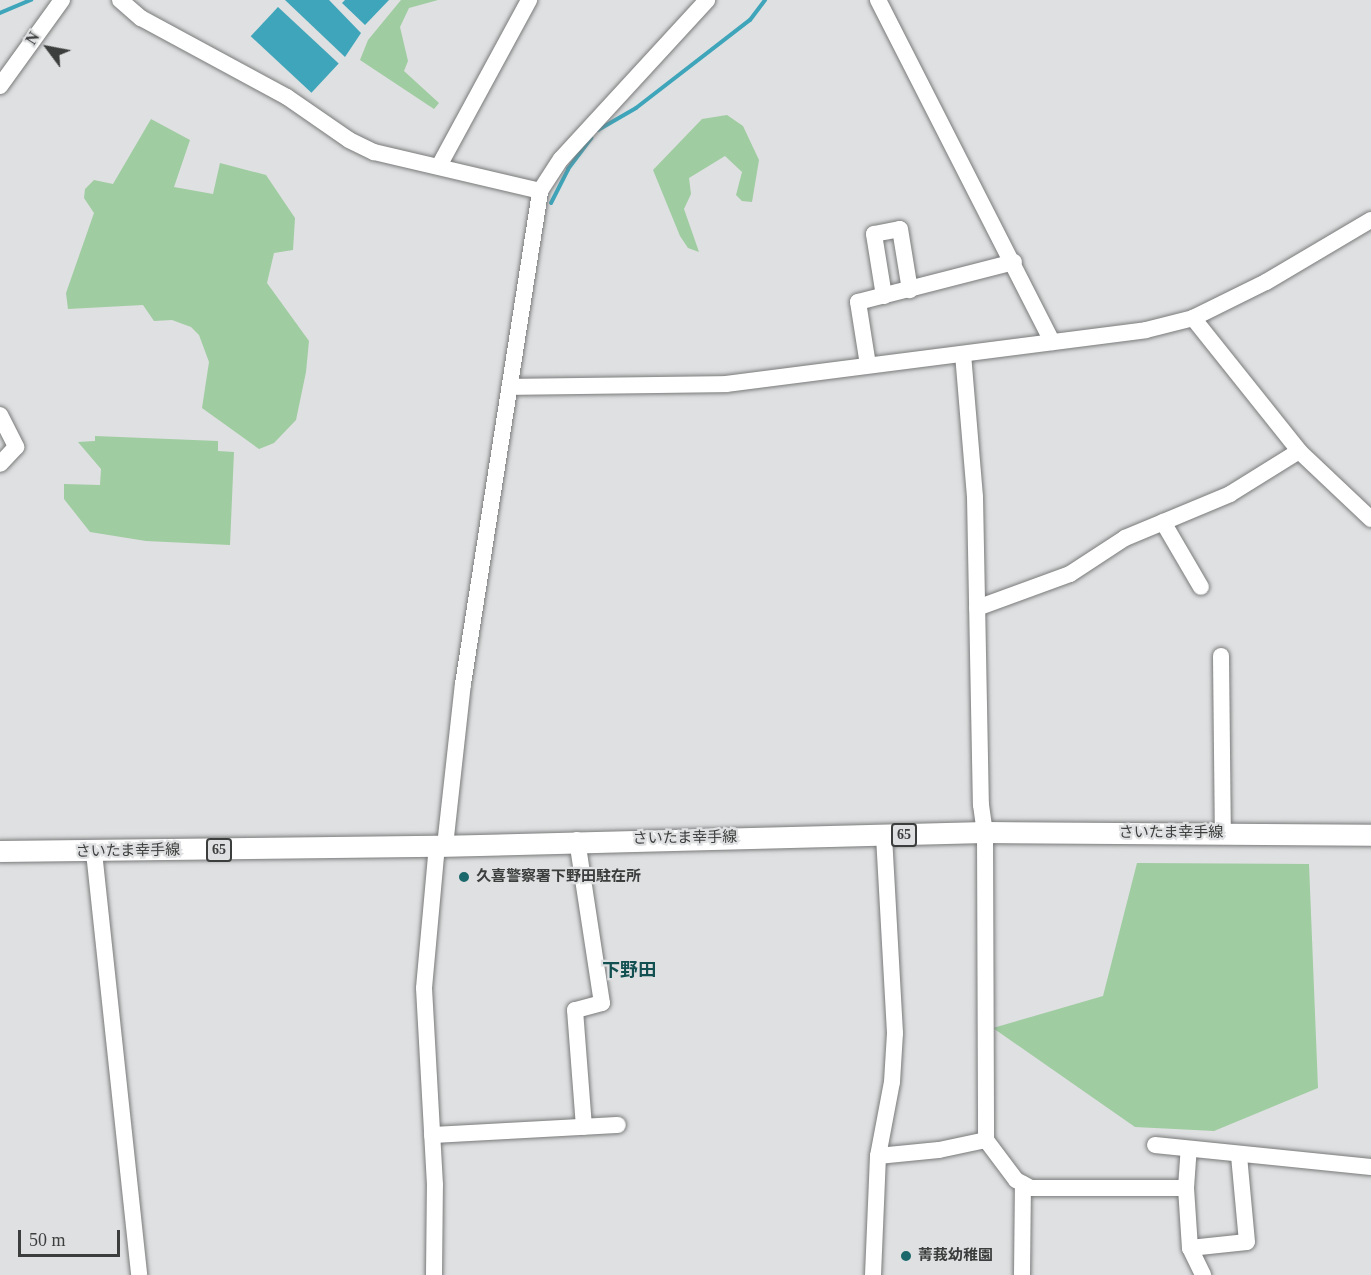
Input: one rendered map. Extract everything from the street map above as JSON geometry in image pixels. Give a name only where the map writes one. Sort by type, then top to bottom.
[{"type":"main road","name":"さいたま幸手線","points":[[0,851],[94,852],[441,846],[578,840],[884,836],[985,832],[1371,835]]},
{"type":"street","points":[[0,86],[62,0]]},
{"type":"street","points":[[120,0],[141,18],[287,97],[349,140],[374,152],[540,191]]},
{"type":"street","points":[[439,166],[529,0]]},
{"type":"street","points":[[434,1275],[432,1135],[424,988],[463,684],[540,191],[561,159],[707,0]]},
{"type":"street","points":[[878,0],[1014,262],[1052,342]]},
{"type":"street","points":[[511,387],[726,384],[1146,330],[1193,318],[1266,282],[1371,220]]},
{"type":"street","points":[[884,296],[873,234],[900,229],[910,290]]},
{"type":"street","points":[[868,365],[858,302],[1014,262]]},
{"type":"street","points":[[1193,318],[1299,451],[1371,519]]},
{"type":"street","points":[[963,354],[975,497],[981,805],[985,832],[986,1140],[1016,1180],[1049,1191],[1186,1188]]},
{"type":"street","points":[[0,415],[16,447],[0,464]]},
{"type":"street","points":[[977,608],[1070,574],[1125,538],[1230,494],[1299,451]]},
{"type":"street","points":[[1163,522],[1201,587]]},
{"type":"street","points":[[1221,656],[1223,834]]},
{"type":"street","points":[[873,1275],[878,1156],[892,1082],[895,1033],[884,836]]},
{"type":"street","points":[[578,840],[602,1003],[574,1010],[584,1127]]},
{"type":"street","points":[[94,852],[139,1275]]},
{"type":"street","points":[[432,1135],[618,1125]]},
{"type":"street","points":[[878,1156],[939,1150],[986,1140]]},
{"type":"street","points":[[1155,1145],[1371,1167]]},
{"type":"street","points":[[1189,1149],[1186,1188],[1190,1248],[1203,1275]]},
{"type":"street","points":[[1190,1248],[1247,1242],[1239,1155]]},
{"type":"street","points":[[1022,1275],[1023,1184]]},
{"type":"green space","points":[[401,0],[438,0],[409,8],[400,27],[408,61],[404,71],[439,103],[434,109],[360,60],[368,40]]},
{"type":"green space","points":[[727,115],[743,126],[759,160],[752,202],[742,201],[736,195],[742,172],[725,156],[689,178],[691,194],[684,209],[699,252],[688,248],[680,236],[653,170],[702,119]]},
{"type":"green space","points":[[151,119],[190,140],[174,187],[213,194],[220,163],[266,175],[295,218],[293,250],[274,253],[267,283],[309,341],[306,372],[296,420],[274,443],[259,449],[202,408],[209,362],[199,335],[191,327],[172,320],[154,321],[143,305],[68,309],[66,293],[94,213],[84,198],[85,189],[94,180],[113,184]]},
{"type":"green space","points":[[95,436],[218,441],[218,451],[234,452],[230,545],[146,541],[90,532],[64,499],[64,484],[100,485],[101,469],[78,442],[95,441]]},
{"type":"green space","points":[[1137,863],[1309,864],[1318,1088],[1214,1131],[1135,1127],[993,1028],[1103,996]]},
{"type":"water","points":[[285,0],[329,0],[361,33],[345,57]]},
{"type":"water","points":[[345,0],[389,0],[365,25],[342,3]]},
{"type":"water","points":[[278,7],[339,64],[311,93],[251,36]]},
{"type":"waterway","points":[[0,13],[31,0]]},
{"type":"waterway","points":[[598,130],[636,108],[750,20],[765,0]]},
{"type":"waterway","points":[[551,203],[568,169],[591,138]]},
{"type":"place","name":"久喜警察署下野田駐在所","points":[[464,877]]},
{"type":"place","name":"菁莪幼稚園","points":[[906,1256]]},
{"type":"district","name":"下野田","points":[[629,970]]}]
